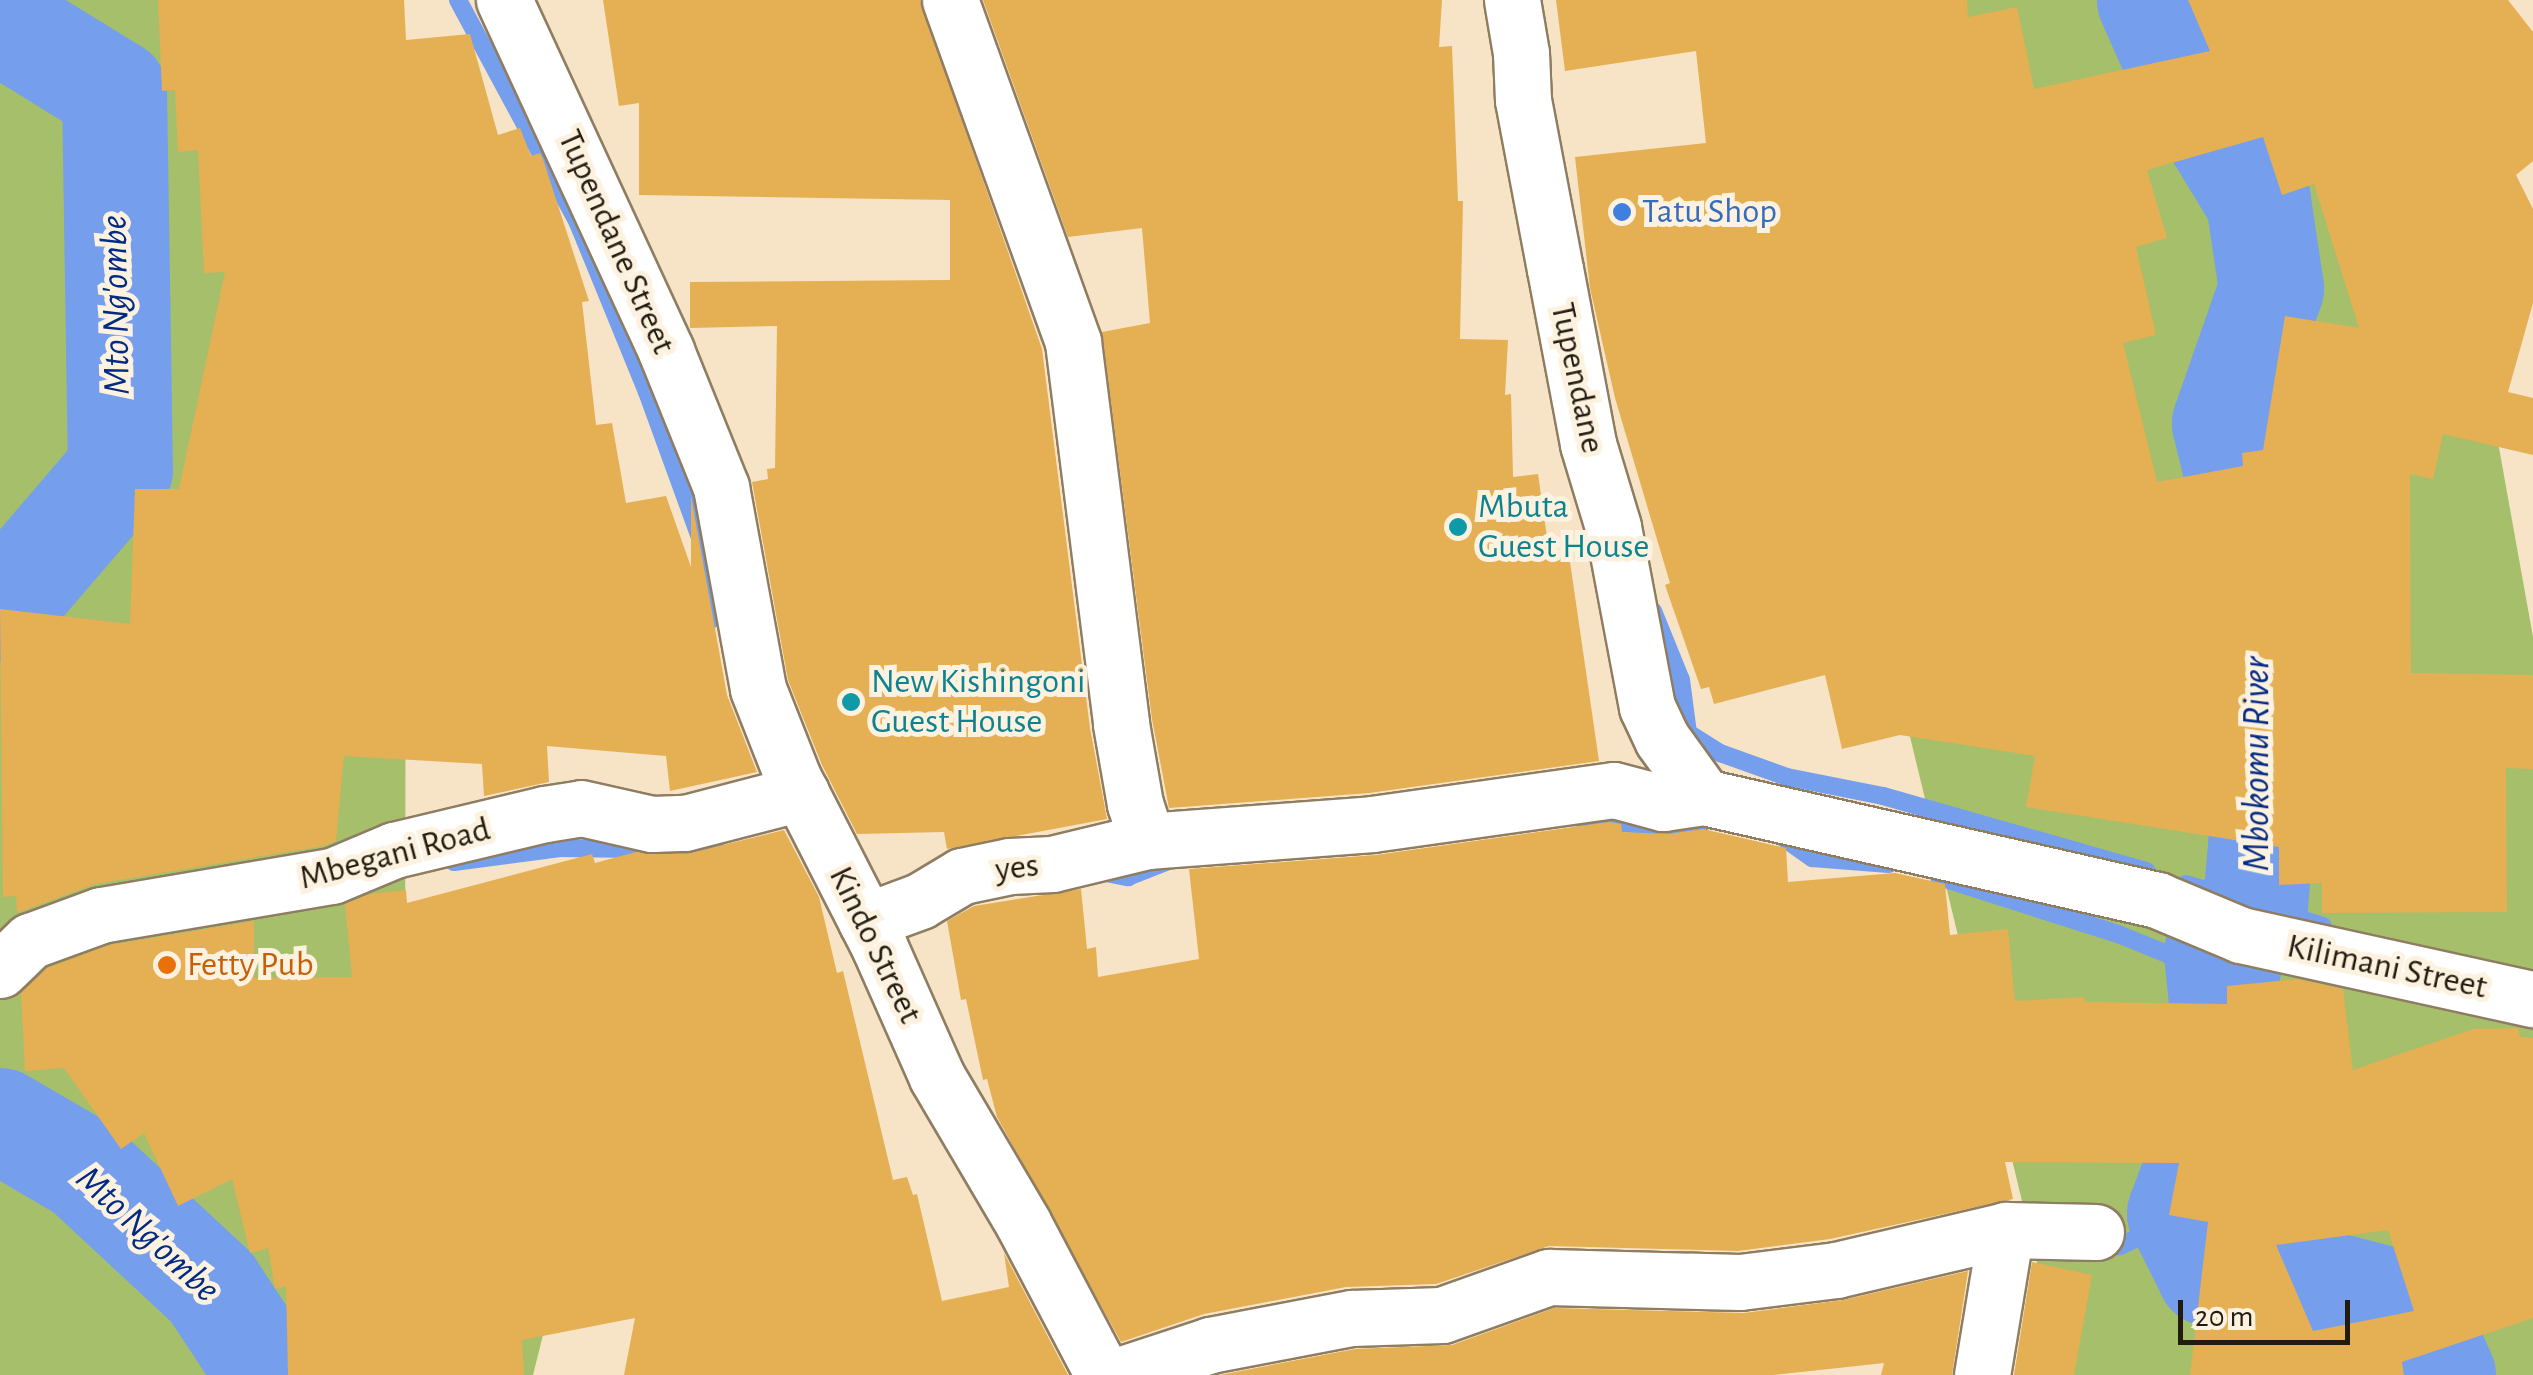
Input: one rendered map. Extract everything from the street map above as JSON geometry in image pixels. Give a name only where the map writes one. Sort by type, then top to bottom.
[{"type":"street","name":"Tupendane Street","points":[[504,0],[666,351],[720,487]]},
{"type":"street","points":[[950,0],[1072,342],[1134,804],[1162,839]]},
{"type":"street","name":"Tupendane","points":[[1512,0],[1521,52],[1522,100],[1554,269],[1588,444],[1613,527],[1647,707],[1662,739],[1704,797]]},
{"type":"street","name":"Kindo Street","points":[[720,487],[758,689],[801,793],[866,921],[937,1077],[1023,1223],[1103,1375]]},
{"type":"street","name":"yes","points":[[866,921],[920,901],[962,876],[1010,866],[1052,864],[1162,839],[1372,824],[1614,790],[1663,803],[1704,797]]},
{"type":"street","name":"Mbegani Road","points":[[0,970],[30,941],[84,920],[147,904],[332,876],[394,850],[545,814],[581,808],[652,824],[684,822],[801,793]]},
{"type":"street","name":"Kilimani Street","points":[[1704,797],[2156,900],[2241,935],[2533,999]]},
{"type":"street","points":[[1982,1375],[2006,1230]]},
{"type":"street","points":[[1118,1375],[1210,1344],[1352,1318],[1442,1315],[1549,1278],[1740,1282],[1836,1270],[2006,1230],[2096,1232]]},
{"type":"green space","points":[[0,0],[282,0],[406,346],[405,1068],[559,1271],[533,1375],[0,1375]]},
{"type":"green space","points":[[1781,0],[2428,0],[2454,197],[2533,637],[2533,1375],[2064,1375],[1878,604]]},
{"type":"building","points":[[158,0],[404,0],[406,40],[470,34],[498,135],[520,128],[531,156],[540,153],[543,159],[589,301],[582,302],[596,425],[612,423],[626,503],[666,496],[691,567],[691,496],[727,695],[757,772],[670,791],[666,756],[547,746],[549,782],[484,796],[482,764],[344,756],[336,841],[95,884],[17,913],[16,896],[3,897],[0,609],[130,624],[135,489],[179,489],[225,272],[204,273],[198,150],[178,152],[175,90],[162,91]]},
{"type":"building","points":[[603,0],[920,0],[1042,349],[1090,728],[1107,819],[947,849],[944,832],[857,834],[822,765],[788,680],[752,482],[768,479],[767,469],[775,468],[777,326],[690,328],[690,282],[950,280],[950,200],[639,195],[639,103],[619,106]]},
{"type":"building","points":[[983,0],[1442,0],[1439,47],[1452,46],[1458,201],[1463,201],[1460,339],[1508,340],[1505,395],[1511,394],[1513,477],[1538,474],[1550,558],[1569,555],[1599,761],[1369,793],[1169,808],[1152,719],[1102,332],[1150,323],[1142,228],[1068,237]]},
{"type":"building","points":[[1556,0],[1967,0],[1968,17],[2017,7],[2034,89],[2210,51],[2188,0],[2508,0],[2533,32],[2533,161],[2516,175],[2533,209],[2533,303],[2508,392],[2533,398],[2533,455],[2443,434],[2433,479],[2410,474],[2411,673],[2533,675],[2533,769],[2506,768],[2507,912],[2322,913],[2322,883],[2279,885],[2279,847],[2026,807],[2035,756],[1900,735],[1842,749],[1825,675],[1714,704],[1709,687],[1701,689],[1665,585],[1670,583],[1615,398],[1590,288],[1575,157],[1706,143],[1696,51],[1565,71]],"holes":[[[2263,137],[2282,195],[2314,184],[2359,328],[2285,316],[2263,450],[2242,453],[2243,466],[2157,482],[2123,343],[2156,335],[2136,247],[2167,238],[2147,170]]]},
{"type":"building","points":[[1609,822],[1621,824],[1622,832],[1668,834],[1703,829],[1786,848],[1788,882],[1895,873],[1945,884],[1950,935],[2008,929],[2015,1001],[2084,997],[2085,1002],[2227,1004],[2227,986],[2298,979],[2343,989],[2353,1070],[2473,1029],[2518,1028],[2520,1037],[2533,1038],[2533,1318],[2402,1362],[2404,1375],[2190,1375],[2208,1222],[2169,1215],[2179,1163],[2005,1162],[2013,1199],[1830,1239],[1738,1251],[1549,1246],[1436,1284],[1346,1287],[1204,1314],[1121,1342],[997,1117],[987,1079],[983,1080],[966,999],[961,1000],[947,921],[974,906],[1081,889],[1087,949],[1096,947],[1098,977],[1199,959],[1189,869],[1376,855]],"holes":[[[2388,1230],[2414,1311],[2313,1331],[2276,1245]]]},
{"type":"building","points":[[784,830],[819,897],[837,973],[843,971],[893,1180],[907,1177],[913,1195],[917,1194],[942,1301],[1009,1287],[1004,1253],[1068,1375],[624,1375],[635,1318],[522,1340],[524,1375],[288,1375],[286,1286],[275,1289],[268,1248],[250,1253],[232,1179],[178,1206],[144,1133],[121,1149],[64,1068],[25,1071],[21,993],[47,968],[109,945],[254,921],[254,978],[352,977],[345,904],[369,894],[406,890],[407,903],[592,854],[595,863],[636,852],[686,854]]},
{"type":"building","points":[[2032,1262],[2092,1275],[2074,1375],[2014,1375]]},
{"type":"building","points":[[1968,1271],[1952,1375],[1881,1375],[1884,1363],[1774,1375],[1220,1375],[1355,1349],[1452,1345],[1554,1308],[1744,1313],[1843,1300]]},
{"type":"waterway","points":[[458,0],[578,223],[647,392],[706,554],[711,620]]},
{"type":"waterway","name":"Mbokomu River","points":[[2149,0],[2183,77],[2258,201],[2271,288],[2224,423],[2257,560],[2255,698],[2262,822],[2255,906],[2239,918],[2226,978],[2216,953],[2229,1078],[2179,1213],[2209,1273],[2299,1276],[2388,1299],[2432,1351],[2443,1375]]},
{"type":"waterway","name":"Mto Ng'ombe","points":[[0,21],[114,91],[120,469],[0,609]]},
{"type":"waterway","points":[[1653,611],[1681,680],[1688,733],[1720,753],[1787,777],[1883,796],[2147,871]]},
{"type":"waterway","points":[[1573,817],[1698,832],[1705,812],[1712,813]]},
{"type":"waterway","points":[[1778,834],[1812,858],[1889,864]]},
{"type":"waterway","points":[[454,862],[560,848],[717,850]]},
{"type":"waterway","points":[[1096,871],[1128,877],[1166,862]]},
{"type":"waterway","points":[[1939,877],[2118,934],[2226,978]]},
{"type":"waterway","name":"Mbokomu River","points":[[2186,884],[2323,926]]},
{"type":"waterway","name":"Mto Ng'ombe","points":[[0,1120],[84,1169],[211,1287],[265,1369],[259,1375]]},
{"type":"waterway","points":[[2099,1247],[2120,1246],[2155,1230],[2179,1213]]},
{"type":"place","name":"Tatu Shop","points":[[1622,212]]},
{"type":"place","name":"Mbuta Guest House","points":[[1458,527]]},
{"type":"place","name":"New Kishingoni Guest House","points":[[851,702]]},
{"type":"place","name":"Fetty Pub","points":[[167,965]]}]
